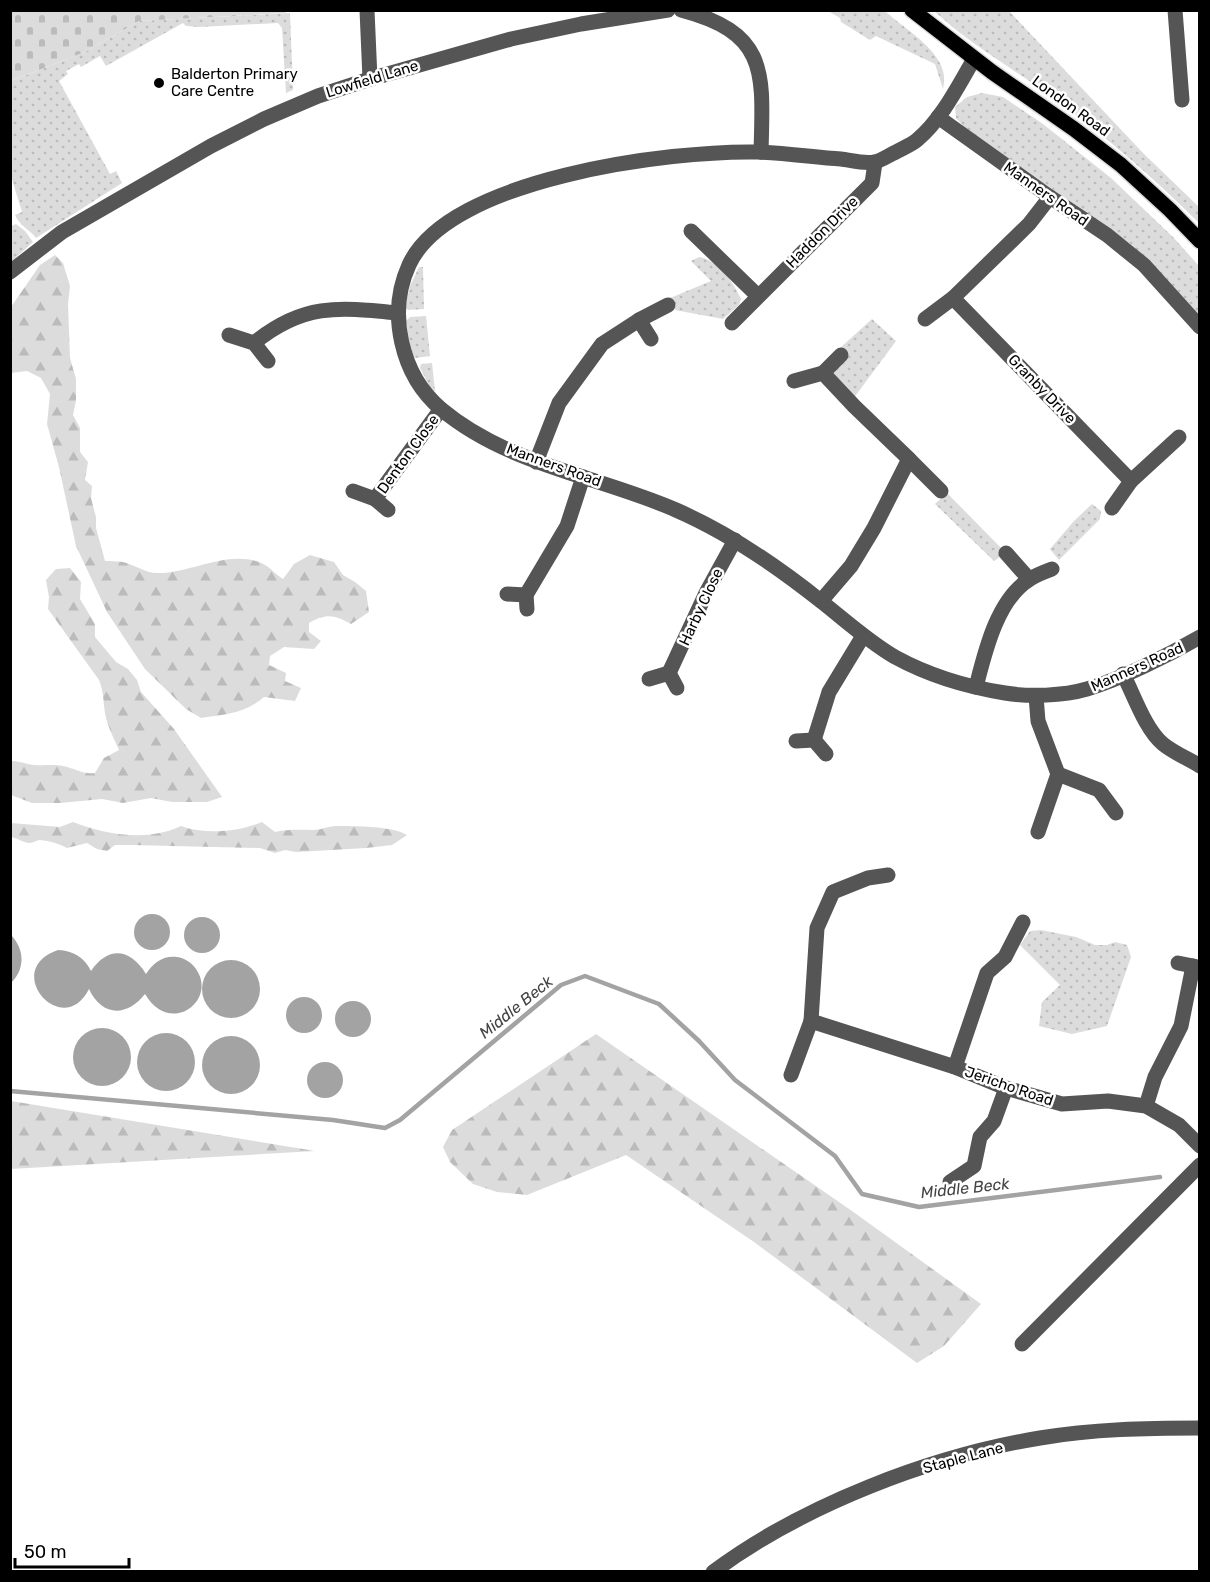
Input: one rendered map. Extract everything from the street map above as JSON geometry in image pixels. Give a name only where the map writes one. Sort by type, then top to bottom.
[{"type":"main road","name":"London Road","points":[[912,10],[974,59],[1121,165],[1200,241]]},
{"type":"street","points":[[367,10],[370,79]]},
{"type":"street","name":"Lowfield Lane","points":[[10,272],[62,232],[211,146],[264,119],[318,96],[512,39],[581,24],[668,10]]},
{"type":"street","points":[[681,10],[705,17],[729,28],[746,43],[756,61],[761,81],[761,152]]},
{"type":"street","points":[[1175,10],[1182,100]]},
{"type":"street","points":[[875,163],[916,141],[938,117],[974,59]]},
{"type":"street","name":"Manners Road","points":[[938,117],[1107,235],[1144,265],[1200,327]]},
{"type":"street","name":"Manners Road","points":[[875,163],[761,152],[713,152],[657,158],[547,181],[488,201],[446,224],[423,242],[410,263],[403,280],[398,313],[400,341],[414,376],[441,409],[477,433],[536,462],[633,493],[679,511],[735,540],[821,601],[863,636],[896,657],[935,675],[1006,693],[1036,696],[1085,690],[1200,637]]},
{"type":"street","name":"Haddon Drive","points":[[732,323],[872,183],[875,163]]},
{"type":"street","points":[[925,319],[953,298],[1029,224],[1050,197]]},
{"type":"street","points":[[691,231],[758,296]]},
{"type":"street","name":"Granby Drive","points":[[953,298],[1131,481]]},
{"type":"street","points":[[536,462],[559,403],[602,344],[639,320],[668,305]]},
{"type":"street","points":[[254,344],[286,320],[325,309],[346,308],[398,313]]},
{"type":"street","points":[[639,320],[651,339]]},
{"type":"street","points":[[229,335],[254,344],[268,361]]},
{"type":"street","points":[[794,381],[823,373],[841,355]]},
{"type":"street","points":[[823,373],[941,491]]},
{"type":"street","name":"Denton Close","points":[[375,499],[441,409]]},
{"type":"street","points":[[1112,508],[1131,481],[1179,436]]},
{"type":"street","points":[[821,601],[851,566],[874,528],[909,459]]},
{"type":"street","points":[[507,594],[527,602],[567,526],[583,477]]},
{"type":"street","name":"Denton Close","points":[[353,491],[375,499],[388,510]]},
{"type":"street","name":"Harby Close","points":[[669,673],[707,591],[735,540]]},
{"type":"street","points":[[1006,553],[1029,579]]},
{"type":"street","points":[[976,687],[986,647],[1007,601],[1029,579],[1052,569]]},
{"type":"street","points":[[813,740],[830,692],[863,636]]},
{"type":"street","points":[[649,679],[669,673],[677,688]]},
{"type":"street","points":[[1123,674],[1151,730],[1161,743],[1179,756],[1200,766]]},
{"type":"street","points":[[1036,696],[1038,721],[1058,774],[1038,832]]},
{"type":"street","points":[[796,741],[813,740]]},
{"type":"street","points":[[813,740],[826,754]]},
{"type":"street","points":[[1058,774],[1099,790],[1116,813]]},
{"type":"street","points":[[791,1074],[811,1021],[817,928],[833,892],[868,878],[888,875]]},
{"type":"street","points":[[955,1067],[987,973],[1005,957],[1023,922]]},
{"type":"street","points":[[1146,1106],[1155,1077],[1181,1026],[1190,966]]},
{"type":"street","name":"Jericho Road","points":[[811,1021],[955,1067],[1006,1088],[1062,1104],[1108,1101],[1146,1106],[1179,1125],[1200,1146]]},
{"type":"street","points":[[950,1182],[974,1166],[981,1137],[994,1121],[1006,1088]]},
{"type":"street","points":[[1022,1344],[1200,1165]]},
{"type":"street","name":"Staple Lane","points":[[714,1572],[736,1555],[830,1503],[947,1458],[1041,1438],[1142,1428],[1200,1428]]},
{"type":"green space","points":[[11,10],[286,10],[286,13],[139,21],[85,52],[11,81]]},
{"type":"green space","points":[[828,11],[885,11],[935,55],[944,77],[943,89],[935,64],[876,36],[870,40]]},
{"type":"green space","points":[[934,11],[1009,11],[1144,154],[1199,207],[1199,223],[1096,131],[964,36]]},
{"type":"green space","points":[[290,13],[293,90],[286,93],[282,28],[278,23],[199,27],[186,26],[183,23],[106,66],[100,56],[81,67],[79,64],[66,71],[68,74],[59,81],[110,174],[116,171],[122,183],[36,238],[19,222],[15,215],[22,212],[11,176],[11,81],[85,52],[139,21]]},
{"type":"green space","points":[[982,93],[1003,97],[1043,124],[1111,178],[1174,238],[1199,266],[1199,318],[1132,245],[969,132],[956,118],[955,107],[967,97]]},
{"type":"green space","points":[[16,224],[33,242],[11,262],[11,226]]},
{"type":"green space","points":[[55,255],[63,263],[70,286],[68,304],[70,358],[76,379],[73,415],[80,428],[80,452],[88,462],[85,480],[92,486],[91,498],[96,517],[96,528],[105,561],[123,562],[146,571],[159,573],[226,560],[253,560],[265,565],[283,579],[294,564],[310,555],[334,562],[343,575],[366,591],[369,612],[351,624],[330,616],[315,620],[309,623],[309,632],[321,641],[314,649],[284,647],[270,656],[269,665],[286,673],[285,681],[301,688],[295,701],[264,697],[242,710],[201,718],[186,709],[145,669],[107,612],[76,546],[47,424],[50,394],[41,378],[27,371],[11,373],[11,307],[40,265]]},
{"type":"green space","points":[[699,257],[719,267],[730,279],[741,299],[739,305],[723,319],[675,310],[670,298],[711,281],[691,261]]},
{"type":"green space","points":[[419,267],[423,267],[424,309],[408,310],[405,307],[410,286]]},
{"type":"green space","points":[[426,316],[430,356],[415,358],[411,352],[406,321],[410,317]]},
{"type":"green space","points":[[872,319],[896,341],[853,399],[835,380],[834,372],[840,348]]},
{"type":"green space","points":[[432,363],[435,391],[432,391],[420,368],[421,364]]},
{"type":"green space","points":[[947,493],[1006,553],[994,561],[935,504]]},
{"type":"green space","points":[[1092,504],[1101,511],[1100,519],[1059,560],[1050,549]]},
{"type":"green space","points":[[70,568],[81,582],[80,599],[95,624],[95,637],[116,662],[128,669],[137,680],[141,692],[174,729],[222,797],[207,802],[172,802],[151,798],[123,803],[102,799],[32,803],[11,795],[11,761],[34,765],[59,765],[95,773],[104,758],[119,750],[106,718],[99,680],[48,609],[49,597],[46,580],[56,569]]},
{"type":"green space","points":[[73,822],[86,827],[127,835],[155,834],[181,826],[201,831],[222,831],[262,822],[275,832],[353,826],[383,828],[407,835],[392,845],[296,852],[285,850],[275,853],[260,848],[132,845],[115,845],[107,851],[97,849],[87,843],[67,848],[46,841],[39,840],[29,843],[11,837],[11,823],[60,827]]},
{"type":"green space","points":[[1041,930],[1076,937],[1095,945],[1115,942],[1127,945],[1131,957],[1107,1026],[1072,1034],[1039,1026],[1042,1002],[1060,985],[1020,945],[1030,931]]},
{"type":"green space","points":[[596,1034],[852,1211],[981,1304],[944,1346],[917,1363],[754,1242],[626,1155],[527,1195],[497,1192],[473,1184],[450,1162],[443,1147],[452,1130]]},
{"type":"green space","points":[[11,1101],[315,1151],[11,1169]]},
{"type":"shaded area","points":[[152,914],[165,919],[170,932],[165,945],[152,950],[139,945],[134,932],[139,919]]},
{"type":"shaded area","points":[[202,917],[215,922],[220,935],[215,948],[202,953],[189,948],[184,935],[189,922]]},
{"type":"shaded area","points":[[11,935],[19,947],[22,959],[19,972],[11,983]]},
{"type":"shaded area","points":[[58,950],[78,956],[91,971],[105,957],[112,954],[119,953],[133,959],[146,974],[155,963],[163,959],[180,958],[188,961],[196,969],[201,981],[201,992],[196,1002],[188,1009],[178,1013],[167,1013],[155,1007],[145,994],[130,1007],[115,1011],[101,1005],[89,989],[78,1003],[65,1008],[52,1005],[35,985],[35,972],[42,960]]},
{"type":"shaded area","points":[[231,960],[247,965],[255,973],[260,989],[255,1005],[247,1013],[231,1018],[215,1013],[207,1005],[202,989],[207,973],[215,965]]},
{"type":"shaded area","points":[[304,997],[317,1002],[322,1015],[317,1028],[304,1033],[291,1028],[286,1015],[291,1002]]},
{"type":"shaded area","points":[[353,1001],[366,1006],[371,1019],[366,1032],[353,1037],[340,1032],[335,1019],[340,1006]]},
{"type":"shaded area","points":[[102,1028],[118,1033],[126,1041],[131,1057],[126,1073],[118,1081],[102,1086],[86,1081],[78,1073],[73,1057],[78,1041],[86,1033]]},
{"type":"shaded area","points":[[166,1033],[182,1038],[190,1046],[195,1062],[190,1078],[182,1086],[166,1091],[150,1086],[142,1078],[137,1062],[142,1046],[150,1038]]},
{"type":"shaded area","points":[[231,1036],[247,1041],[255,1049],[260,1065],[255,1081],[247,1089],[231,1094],[215,1089],[207,1081],[202,1065],[207,1049],[215,1041]]},
{"type":"shaded area","points":[[325,1062],[338,1067],[343,1080],[338,1093],[325,1098],[312,1093],[307,1080],[312,1067]]},
{"type":"waterway","name":"Middle Beck","points":[[10,1091],[333,1120],[385,1128],[400,1120],[561,985],[585,976],[659,1004],[699,1041],[735,1080],[835,1156],[862,1194],[919,1207],[1160,1177]]},
{"type":"place","name":"Balderton Primary Care Centre","points":[[159,83]]}]
